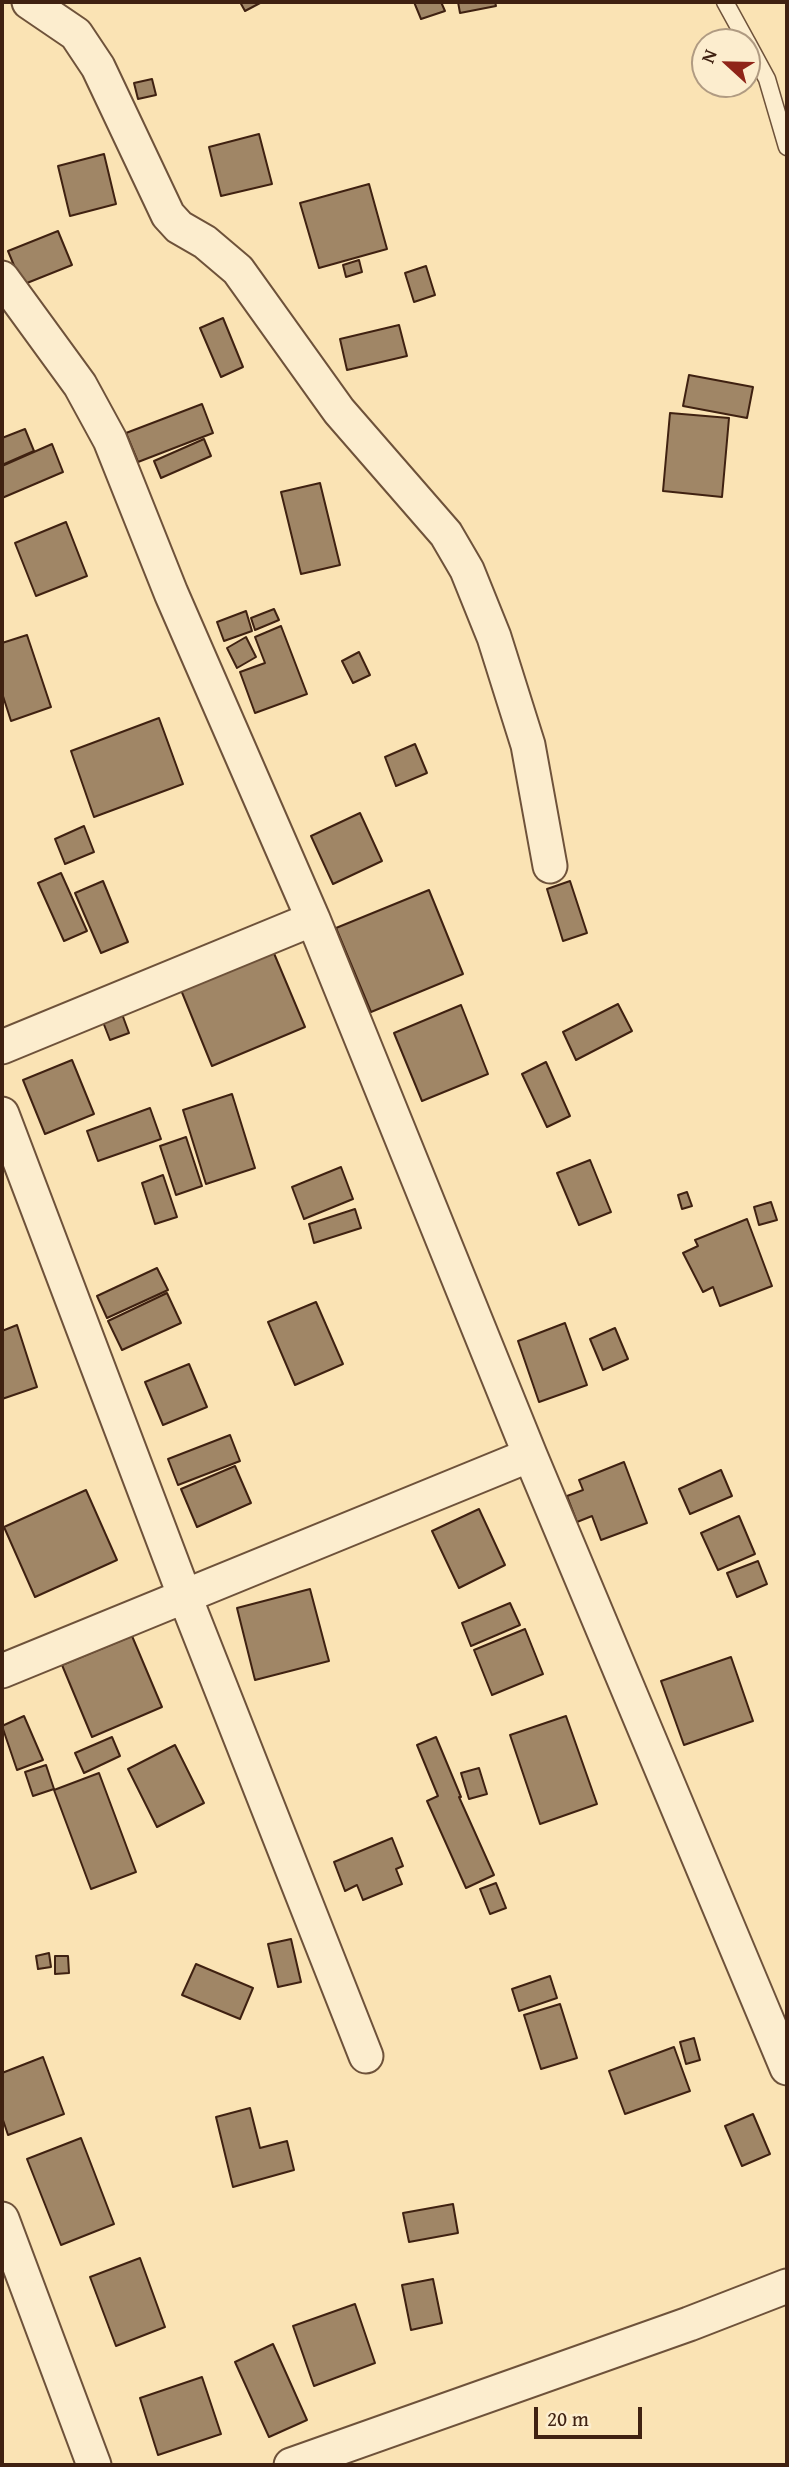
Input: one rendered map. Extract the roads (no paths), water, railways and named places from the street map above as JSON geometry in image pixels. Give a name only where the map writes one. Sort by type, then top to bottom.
[{"type":"street","points":[[29,2],[76,34],[98,67],[168,215],[180,228],[205,242],[238,270],[338,411],[446,534],[467,570],[494,637],[528,745],[550,866]]},
{"type":"street","points":[[2,278],[80,384],[110,440],[171,593],[313,919],[530,1455],[787,2068]]},
{"type":"street","points":[[2,1047],[313,919]]},
{"type":"street","points":[[2,1114],[185,1597],[366,2056]]},
{"type":"street","points":[[2,1671],[530,1455]]},
{"type":"street","points":[[2,2219],[94,2465]]},
{"type":"street","points":[[291,2465],[689,2324],[787,2286]]},
{"type":"lane","points":[[725,2],[739,28]]},
{"type":"lane","points":[[761,68],[767,79],[787,147]]}]
